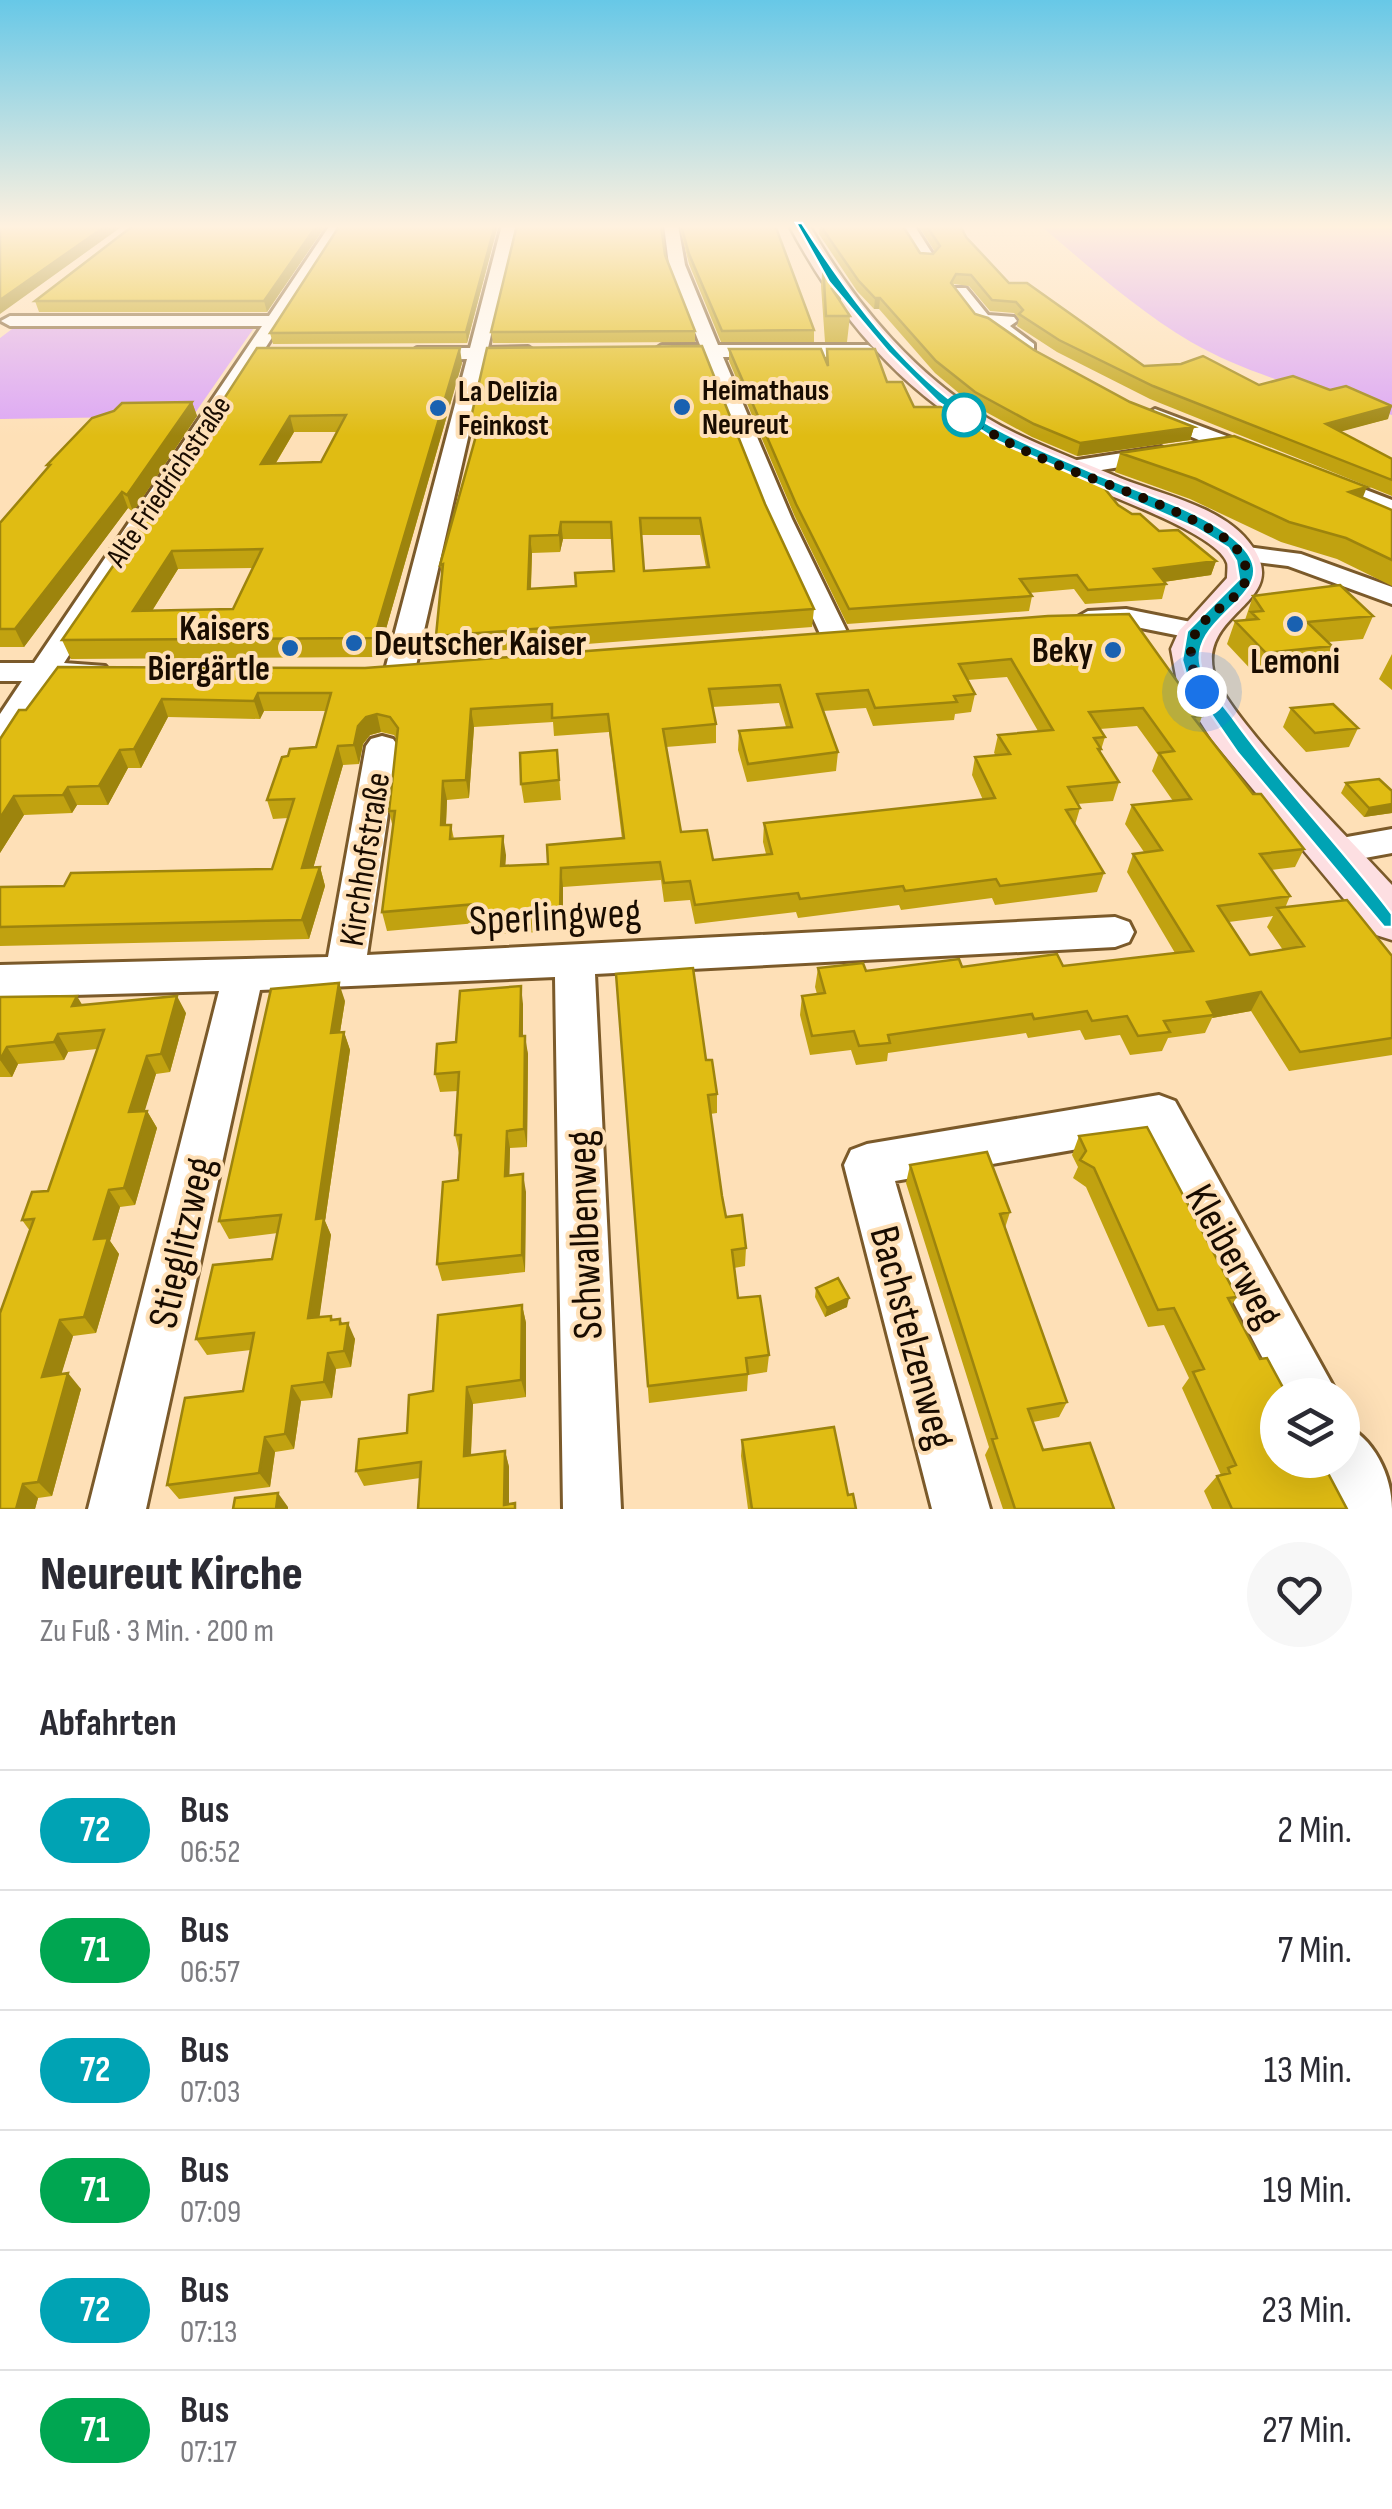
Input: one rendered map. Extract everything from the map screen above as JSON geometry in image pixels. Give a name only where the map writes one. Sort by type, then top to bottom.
[{"type":"street","name":"Alte Friedrichstraße","points":[[0,738],[262,354],[274,321],[291,295]]},
{"type":"street","points":[[402,670],[493,295]]},
{"type":"street","points":[[690,295],[783,527],[845,635],[796,639]]},
{"type":"street","points":[[845,295],[942,400],[974,422],[1201,525],[1222,536],[1240,554],[1246,567],[1245,584],[1196,631],[1191,660],[1202,692],[1392,920]]},
{"type":"street","points":[[963,295],[982,319],[1001,322],[1041,357]]},
{"type":"street","points":[[5,325],[38,300]]},
{"type":"street","points":[[5,325],[274,321]]},
{"type":"street","points":[[645,351],[893,350]]},
{"type":"street","points":[[404,354],[552,353]]},
{"type":"street","points":[[1142,410],[1273,461]]},
{"type":"street","points":[[1071,468],[1228,444]]},
{"type":"street","points":[[1304,473],[1392,509]]},
{"type":"street","points":[[1240,554],[1292,559],[1392,596]]},
{"type":"street","points":[[1050,621],[1126,617],[1196,631]]},
{"type":"street","points":[[0,672],[121,672]]},
{"type":"street","name":"Kirchhofstraße","points":[[345,972],[382,746]]},
{"type":"street","points":[[1332,851],[1392,841]]},
{"type":"street","name":"Sperlingweg","points":[[0,981],[574,962],[1115,932]]},
{"type":"street","name":"Schwalbenweg","points":[[574,962],[592,1509]]},
{"type":"street","name":"Stieglitzweg","points":[[117,1509],[242,975]]},
{"type":"street","name":"Bachstelzenweg","points":[[961,1509],[868,1165],[1160,1115]]},
{"type":"street","name":"Kleiberweg","points":[[1160,1115],[1302,1378]]},
{"type":"street","points":[[1356,1478],[1373,1509]]},
{"type":"shaded area","points":[[1124,295],[1392,295],[1392,415],[1264,375],[1214,354]]},
{"type":"shaded area","points":[[256,325],[193,416],[0,419],[0,338],[16,326]]},
{"type":"building","points":[[42,295],[268,295],[264,301],[35,301]]},
{"type":"building","points":[[294,295],[476,295],[466,332],[270,333]]},
{"type":"building","points":[[500,295],[681,295],[695,331],[491,332]]},
{"type":"building","points":[[707,295],[801,295],[814,330],[722,331]]},
{"type":"building","points":[[825,295],[836,295],[850,316],[826,316]]},
{"type":"building","points":[[873,295],[961,295],[975,314],[988,318],[1034,350],[1130,402],[1194,427],[1080,443],[1034,424],[975,392],[936,361],[880,298]]},
{"type":"building","points":[[988,295],[1045,295],[1144,366],[1181,364],[1203,356],[1259,385],[1293,376],[1330,390],[1346,386],[1392,406],[1326,424],[1392,459],[1392,480],[1153,386],[1059,340],[1019,314],[1023,310],[1016,302],[992,300]]},
{"type":"building","points":[[702,346],[765,504],[814,609],[436,636],[443,564],[440,565],[479,425],[470,422],[487,348]],"holes":[[[640,518],[700,518],[709,567],[644,571]],[[561,522],[611,522],[614,571],[575,573],[576,586],[528,589],[530,536],[559,535]]]},
{"type":"building","points":[[257,348],[460,348],[374,638],[62,640]],"holes":[[[346,415],[321,462],[261,464],[290,416]],[[262,549],[233,609],[133,611],[172,551]]]},
{"type":"building","points":[[729,349],[821,349],[828,366],[827,349],[875,349],[887,382],[902,382],[914,407],[952,407],[1015,444],[1097,479],[1118,505],[1132,514],[1140,514],[1159,531],[1178,530],[1216,561],[1154,569],[1166,584],[1088,590],[1077,575],[1020,579],[1032,596],[849,609],[796,504]]},
{"type":"building","points":[[192,402],[127,495],[122,492],[15,629],[0,629],[0,523],[47,465],[92,418],[114,411],[122,403]]},
{"type":"building","points":[[1234,436],[1367,487],[1349,492],[1392,510],[1392,560],[1346,538],[1289,522],[1196,479],[1120,453]]},
{"type":"building","points":[[1340,585],[1373,616],[1307,622],[1332,646],[1266,653],[1235,621],[1258,619],[1251,612],[1263,611],[1253,596]]},
{"type":"building","points":[[1129,614],[1202,716],[1193,717],[1253,794],[1261,794],[1304,849],[1260,854],[1290,896],[1218,906],[1250,955],[1304,946],[1277,908],[1347,900],[1392,956],[1392,1038],[1300,1052],[1261,992],[1207,1002],[1214,1015],[1164,1021],[1170,1032],[1138,1036],[1127,1016],[1092,1021],[1087,1011],[1034,1019],[1032,1014],[888,1035],[890,1043],[859,1046],[854,1031],[812,1036],[802,996],[825,993],[818,968],[863,963],[866,971],[959,959],[962,967],[1057,954],[1063,966],[1193,951],[1133,854],[1162,850],[1132,805],[1191,799],[1159,753],[1174,751],[1143,708],[1089,712],[1105,737],[1094,738],[1098,749],[1119,782],[1068,787],[1080,808],[1066,810],[1104,873],[1000,886],[996,879],[905,891],[903,886],[800,899],[798,893],[695,905],[690,881],[664,883],[660,862],[561,868],[560,912],[475,916],[477,904],[382,912],[395,811],[389,811],[398,728],[390,717],[377,714],[366,717],[358,726],[354,745],[338,746],[302,868],[320,867],[302,920],[0,927],[0,887],[64,886],[71,873],[272,869],[294,799],[267,800],[282,757],[288,756],[290,749],[316,747],[331,693],[258,693],[254,701],[162,699],[134,749],[120,750],[99,786],[68,787],[63,795],[14,796],[0,818],[0,739],[19,710],[26,710],[58,667],[365,668],[1048,616]],"holes":[[[1011,659],[1053,730],[998,735],[1010,754],[975,757],[995,798],[764,823],[772,854],[713,860],[707,830],[681,832],[663,729],[716,724],[709,689],[780,685],[792,727],[739,731],[748,764],[838,752],[817,694],[868,690],[875,708],[957,702],[954,696],[975,694],[959,664]],[[552,704],[552,718],[608,714],[624,838],[547,845],[548,864],[501,866],[503,836],[450,839],[451,825],[441,825],[443,781],[466,780],[471,709]]]},
{"type":"building","points":[[1333,704],[1358,728],[1315,733],[1291,708]]},
{"type":"building","points":[[557,750],[559,780],[521,784],[520,753]]},
{"type":"building","points":[[1379,779],[1392,791],[1392,804],[1369,808],[1346,783]]},
{"type":"building","points":[[693,968],[706,1060],[712,1060],[717,1094],[708,1095],[726,1217],[742,1215],[746,1248],[732,1250],[738,1298],[760,1296],[769,1355],[746,1358],[748,1374],[648,1386],[616,974]]},
{"type":"building","points":[[339,983],[331,1033],[344,1032],[316,1219],[324,1218],[308,1318],[331,1316],[331,1320],[340,1319],[340,1324],[348,1323],[344,1351],[328,1353],[324,1382],[292,1386],[285,1434],[265,1437],[259,1473],[167,1485],[185,1398],[243,1391],[254,1333],[196,1339],[213,1265],[272,1259],[281,1215],[219,1221],[271,989]]},
{"type":"building","points":[[521,986],[524,1129],[507,1131],[505,1176],[523,1174],[522,1255],[437,1264],[443,1182],[458,1180],[461,1135],[455,1135],[459,1072],[435,1074],[437,1044],[456,1042],[460,991]]},
{"type":"building","points":[[77,996],[72,1006],[177,996],[161,1054],[147,1056],[129,1112],[147,1111],[124,1188],[109,1190],[94,1239],[108,1238],[84,1317],[60,1320],[42,1377],[68,1373],[38,1482],[23,1484],[16,1509],[0,1509],[0,1313],[34,1219],[22,1220],[32,1192],[48,1191],[104,1030],[58,1034],[54,1042],[7,1047],[0,1060],[0,997]]},
{"type":"building","points":[[1147,1127],[1237,1297],[1228,1298],[1260,1359],[1267,1358],[1278,1378],[1260,1378],[1260,1478],[1331,1478],[1347,1509],[1232,1509],[1217,1476],[1230,1473],[1228,1468],[1236,1465],[1193,1372],[1204,1369],[1174,1308],[1158,1310],[1094,1168],[1080,1160],[1086,1151],[1079,1136]]},
{"type":"building","points":[[987,1152],[1010,1212],[1000,1214],[1067,1402],[1028,1409],[1043,1450],[1090,1443],[1114,1509],[1015,1509],[992,1439],[997,1438],[910,1165]]},
{"type":"building","points":[[838,1278],[849,1298],[827,1308],[816,1288]]},
{"type":"building","points":[[522,1305],[521,1380],[467,1387],[464,1456],[505,1451],[504,1505],[515,1503],[515,1509],[418,1509],[421,1462],[356,1471],[359,1439],[407,1433],[409,1395],[433,1391],[438,1315]]},
{"type":"building","points":[[834,1427],[848,1495],[853,1494],[856,1509],[752,1509],[742,1440]]},
{"type":"building","points":[[278,1493],[276,1509],[233,1509],[235,1498]]},
{"type":"bus line","name":"72","points":[[845,295],[910,370],[942,400],[974,422],[1004,439],[1201,525],[1233,545],[1244,561],[1246,579],[1242,588],[1196,631],[1191,646],[1196,681],[1215,712],[1392,920]]},
{"type":"place","name":"Heimathaus Neureut","points":[[682,407]]},
{"type":"place","name":"La Delizia Feinkost","points":[[438,408]]},
{"type":"place","name":"Lemoni","points":[[1295,624]]},
{"type":"place","name":"Deutscher Kaiser","points":[[354,643]]},
{"type":"place","name":"Kaisers Biergärtle","points":[[290,648]]},
{"type":"place","name":"Beky","points":[[1113,650]]},
{"type":"route","points":[[964,415],[1004,439],[1201,525],[1233,545],[1244,561],[1246,579],[1242,588],[1203,621],[1191,646],[1196,681],[1202,692]]}]
